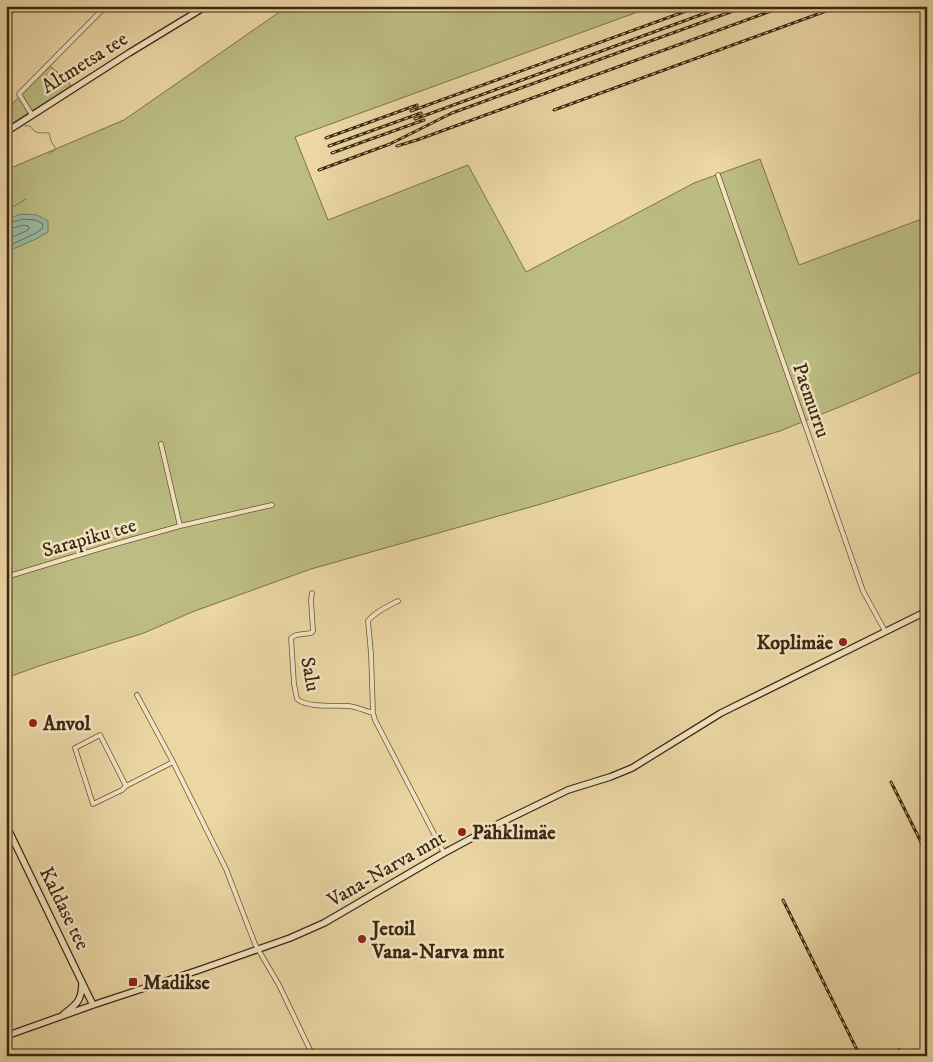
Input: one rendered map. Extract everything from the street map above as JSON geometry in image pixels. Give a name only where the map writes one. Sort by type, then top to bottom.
[{"type":"main road","name":"Altmetsa tee","points":[[7,129],[204,7]]},
{"type":"main road","name":"Vana-Narva mnt","points":[[6,1036],[258,950],[324,923],[505,820],[559,793],[577,786],[610,778],[632,768],[721,713],[927,610]]},
{"type":"main road","name":"Kaldase tee","points":[[6,825],[93,1005]]},
{"type":"main road","points":[[61,1017],[79,1000],[82,981]]},
{"type":"street","points":[[6,17],[16,6]]},
{"type":"street","points":[[32,115],[19,94],[106,6]]},
{"type":"street","name":"Paemurru","points":[[718,175],[863,591],[885,632]]},
{"type":"street","points":[[161,444],[180,526]]},
{"type":"street","name":"Sarapiku tee","points":[[6,577],[180,526],[272,505]]},
{"type":"street","name":"Salu","points":[[312,593],[313,631],[291,638],[295,696],[300,702],[304,703],[327,706],[351,706],[373,713]]},
{"type":"street","points":[[398,601],[368,620],[373,713],[378,727],[444,853]]},
{"type":"street","points":[[137,695],[173,762],[226,869],[258,950],[279,985],[313,1056]]},
{"type":"street","points":[[126,786],[100,735],[75,748],[93,804],[173,762]]},
{"type":"green space","points":[[288,6],[654,6],[295,137],[328,220],[468,165],[526,272],[694,183],[760,159],[799,265],[927,217],[927,369],[780,431],[541,504],[311,569],[192,612],[144,633],[6,678],[6,170],[124,120]]},
{"type":"green space","points":[[50,66],[68,81],[71,86],[11,124],[6,118],[6,110]]},
{"type":"water","points":[[22,214],[37,215],[48,221],[48,232],[6,252],[6,219]]},
{"type":"waterway","points":[[25,126],[30,126],[34,131],[49,133],[56,149],[49,154]]},
{"type":"waterway","points":[[6,211],[26,199]]},
{"type":"waterway","points":[[9,211],[11,217]]},
{"type":"railway","points":[[411,111],[700,6]]},
{"type":"railway","points":[[415,119],[725,6]]},
{"type":"railway","points":[[319,170],[390,144],[452,113],[747,6]]},
{"type":"railway","points":[[397,146],[785,6]]},
{"type":"railway","points":[[554,110],[840,6]]},
{"type":"railway","points":[[326,138],[417,105]]},
{"type":"railway","points":[[329,146],[421,113]]},
{"type":"railway","points":[[332,153],[424,120]]},
{"type":"railway","points":[[891,782],[927,854]]},
{"type":"railway","points":[[783,900],[860,1056]]},
{"type":"railway","points":[[898,1056],[899,1050]]},
{"type":"place","name":"Koplimäe","points":[[843,642]]},
{"type":"place","name":"Anvol","points":[[33,723]]},
{"type":"place","name":"Pähklimäe","points":[[462,832]]},
{"type":"place","name":"Jetoil Vana-Narva mnt","points":[[362,939]]},
{"type":"place","name":"Madikse","points":[[133,982]]}]
